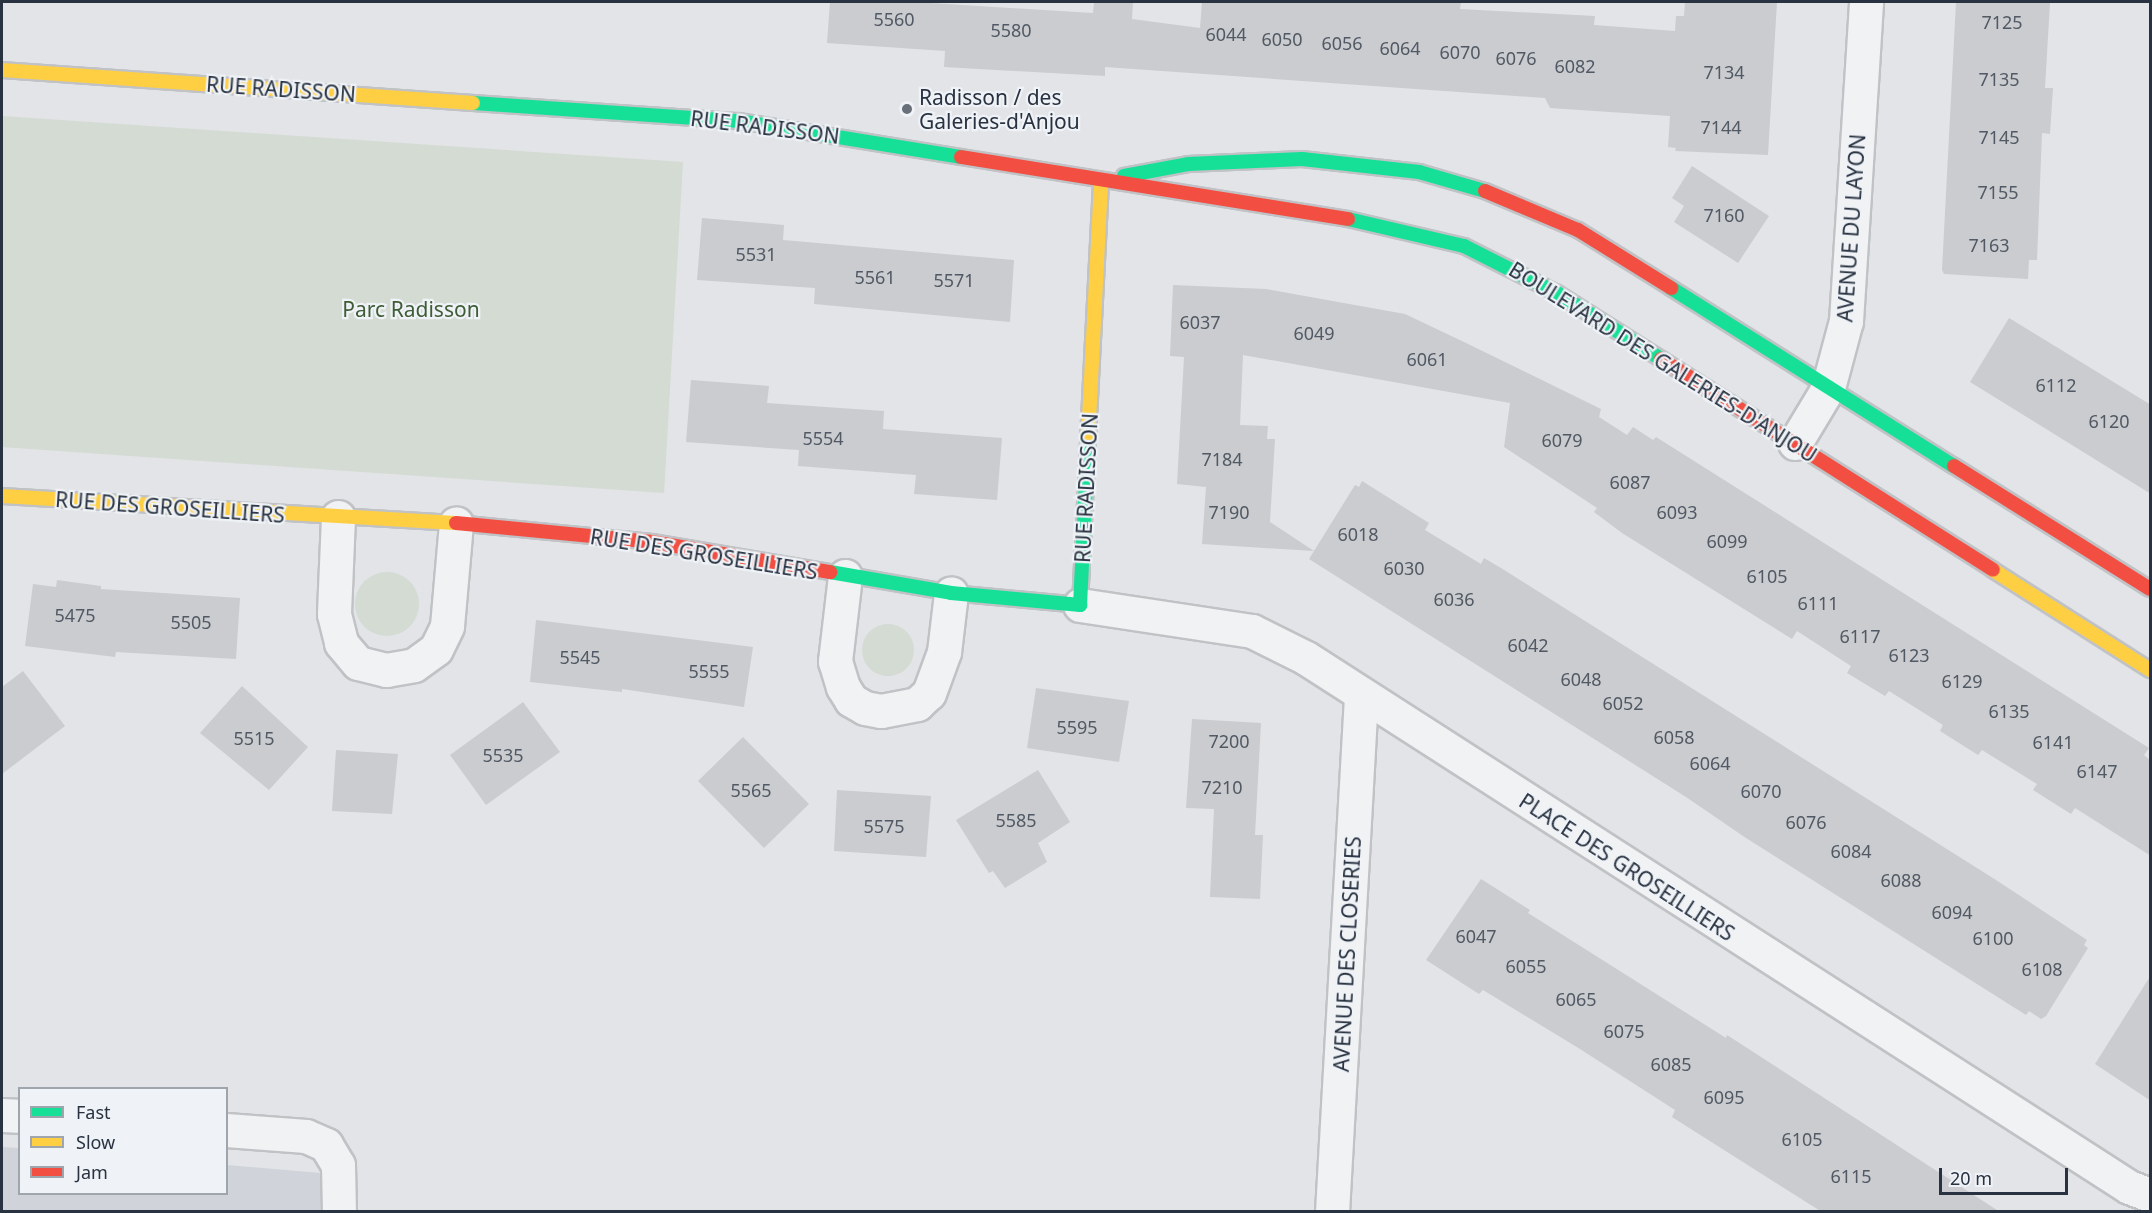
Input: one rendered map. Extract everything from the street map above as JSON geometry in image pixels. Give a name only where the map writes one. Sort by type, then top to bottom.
[{"type":"street","name":"AVENUE DU LAYON","points":[[1796,443],[1828,388],[1846,321],[1866,2]]},
{"type":"street","name":"RUE RADISSON","points":[[2,70],[739,121],[1101,181],[1080,605]]},
{"type":"street","points":[[1101,181],[1188,164],[1302,159],[1419,172],[1500,195],[1578,230],[2151,589]]},
{"type":"street","name":"BOULEVARD DES GALERIES-D'ANJOU","points":[[1101,181],[1381,224],[1464,246],[1557,293],[2151,670]]},
{"type":"street","name":"RUE DES GROSEILLIERS","points":[[2,496],[456,523],[651,542],[951,593],[1080,605]]},
{"type":"street","points":[[338,517],[334,614],[341,643],[358,663],[386,670],[414,665],[436,649],[447,626],[456,523]]},
{"type":"street","name":"RUE DES GROSEILLIERS","points":[[845,576],[836,661],[843,687],[852,700],[865,708],[881,711],[899,711],[917,704],[929,693],[944,652],[951,593]]},
{"type":"street","name":"PLACE DES GROSEILLIERS","points":[[1080,605],[1252,631],[1306,658],[1361,697],[2129,1187],[2151,1195]]},
{"type":"street","name":"AVENUE DES CLOSERIES","points":[[1332,1212],[1361,697]]},
{"type":"street","points":[[2,1115],[18,1116]]},
{"type":"street","points":[[228,1130],[306,1136],[317,1139],[334,1153],[339,1212]]},
{"type":"shaded area","points":[[2,1147],[18,1148],[18,1195],[228,1195],[228,1165],[321,1173],[322,1211],[2,1211]]},
{"type":"green space","name":"Parc Radisson","points":[[2,116],[683,162],[664,493],[2,447]]},
{"type":"green space","points":[[387,572],[410,581],[419,604],[410,627],[387,636],[364,627],[355,604],[364,581]]},
{"type":"green space","points":[[883,624],[893,624],[907,631],[914,650],[907,669],[893,676],[883,676],[873,672],[866,665],[862,655],[862,645],[866,635],[873,628]]},
{"type":"building","points":[[830,2],[914,2],[1093,13],[1094,2],[1133,2],[1132,19],[1200,28],[1202,2],[1461,2],[1460,9],[1595,16],[1594,25],[1675,31],[1676,16],[1684,16],[1685,2],[1777,2],[1768,155],[1675,151],[1676,148],[1668,147],[1670,116],[1550,108],[1545,98],[1105,67],[1105,76],[944,67],[945,51],[827,43]]},
{"type":"building","points":[[1956,2],[2050,2],[2045,88],[2053,88],[2050,134],[2042,133],[2037,260],[2029,260],[2028,279],[1944,274],[1942,270]]},
{"type":"building","points":[[1692,166],[1769,216],[1738,263],[1674,222],[1684,206],[1672,198]]},
{"type":"building","points":[[702,218],[784,225],[783,240],[1014,260],[1010,322],[814,304],[815,288],[697,280]]},
{"type":"building","points":[[1173,285],[1266,289],[1405,314],[1601,409],[1599,417],[1627,435],[1633,427],[1653,440],[1656,437],[2149,748],[2144,755],[2151,761],[2151,856],[2075,808],[2071,814],[2033,790],[2037,784],[1982,750],[1978,755],[1940,731],[1943,725],[1889,691],[1885,696],[1847,673],[1851,666],[1797,631],[1792,639],[1622,533],[1594,512],[1597,508],[1504,447],[1510,403],[1243,355],[1240,425],[1268,426],[1267,439],[1275,439],[1270,522],[1314,551],[1202,544],[1206,487],[1177,484],[1184,357],[1170,356]]},
{"type":"building","points":[[2009,318],[2151,405],[2151,494],[1970,382]]},
{"type":"building","points":[[691,380],[769,386],[767,403],[884,411],[883,429],[1002,438],[997,500],[914,494],[916,475],[798,466],[799,450],[686,442]]},
{"type":"building","points":[[1362,481],[1429,523],[1425,530],[1481,564],[1484,558],[1501,568],[1996,880],[2087,940],[2084,945],[2088,948],[2046,1016],[2041,1019],[2029,1011],[2026,1015],[1309,559],[1355,485],[1359,487]]},
{"type":"building","points":[[57,580],[101,586],[101,589],[240,598],[236,659],[116,652],[115,657],[25,646],[33,584],[56,587]]},
{"type":"building","points":[[536,620],[753,647],[744,707],[622,689],[622,692],[530,682]]},
{"type":"building","points":[[23,671],[65,726],[2,774],[2,687]]},
{"type":"building","points":[[242,686],[308,747],[269,790],[200,733]]},
{"type":"building","points":[[1036,688],[1129,701],[1119,762],[1027,748]]},
{"type":"building","points":[[523,702],[560,752],[486,805],[450,755]]},
{"type":"building","points":[[1192,719],[1261,723],[1255,835],[1263,835],[1260,899],[1210,897],[1214,809],[1186,808]]},
{"type":"building","points":[[743,737],[809,804],[764,848],[698,781]]},
{"type":"building","points":[[336,750],[398,754],[392,814],[332,811]]},
{"type":"building","points":[[1038,770],[1070,822],[1038,843],[1047,862],[1005,888],[993,871],[989,873],[956,820]]},
{"type":"building","points":[[837,790],[931,796],[926,857],[834,851]]},
{"type":"building","points":[[1481,879],[1530,910],[1528,913],[1726,1038],[1727,1035],[2000,1212],[1822,1212],[1672,1117],[1675,1110],[1580,1049],[1483,990],[1479,994],[1426,960]]},
{"type":"building","points":[[2151,975],[2151,1101],[2095,1064]]},
{"type":"traffic: fast","points":[[473,103],[739,121],[961,157]]},
{"type":"traffic: fast","points":[[1124,176],[1188,164],[1302,159],[1419,172],[1485,191]]},
{"type":"traffic: fast","points":[[1348,219],[1464,246],[1557,293],[1661,359]]},
{"type":"traffic: fast","points":[[1671,288],[1954,466]]},
{"type":"traffic: fast","points":[[830,572],[951,593],[1080,605],[1088,439]]},
{"type":"traffic: slow","points":[[2,70],[473,103]]},
{"type":"traffic: slow","points":[[1088,439],[1101,181]]},
{"type":"traffic: slow","points":[[2,496],[456,523]]},
{"type":"traffic: slow","points":[[1993,570],[2150,670]]},
{"type":"traffic: jam","points":[[961,157],[1348,219]]},
{"type":"traffic: jam","points":[[1485,191],[1578,230],[1671,288]]},
{"type":"traffic: jam","points":[[1661,359],[1993,570]]},
{"type":"traffic: jam","points":[[1954,466],[2150,589]]},
{"type":"traffic: jam","points":[[456,523],[652,542],[830,572]]},
{"type":"place","name":"Radisson / des Galeries-d'Anjou","points":[[907,109]]}]
